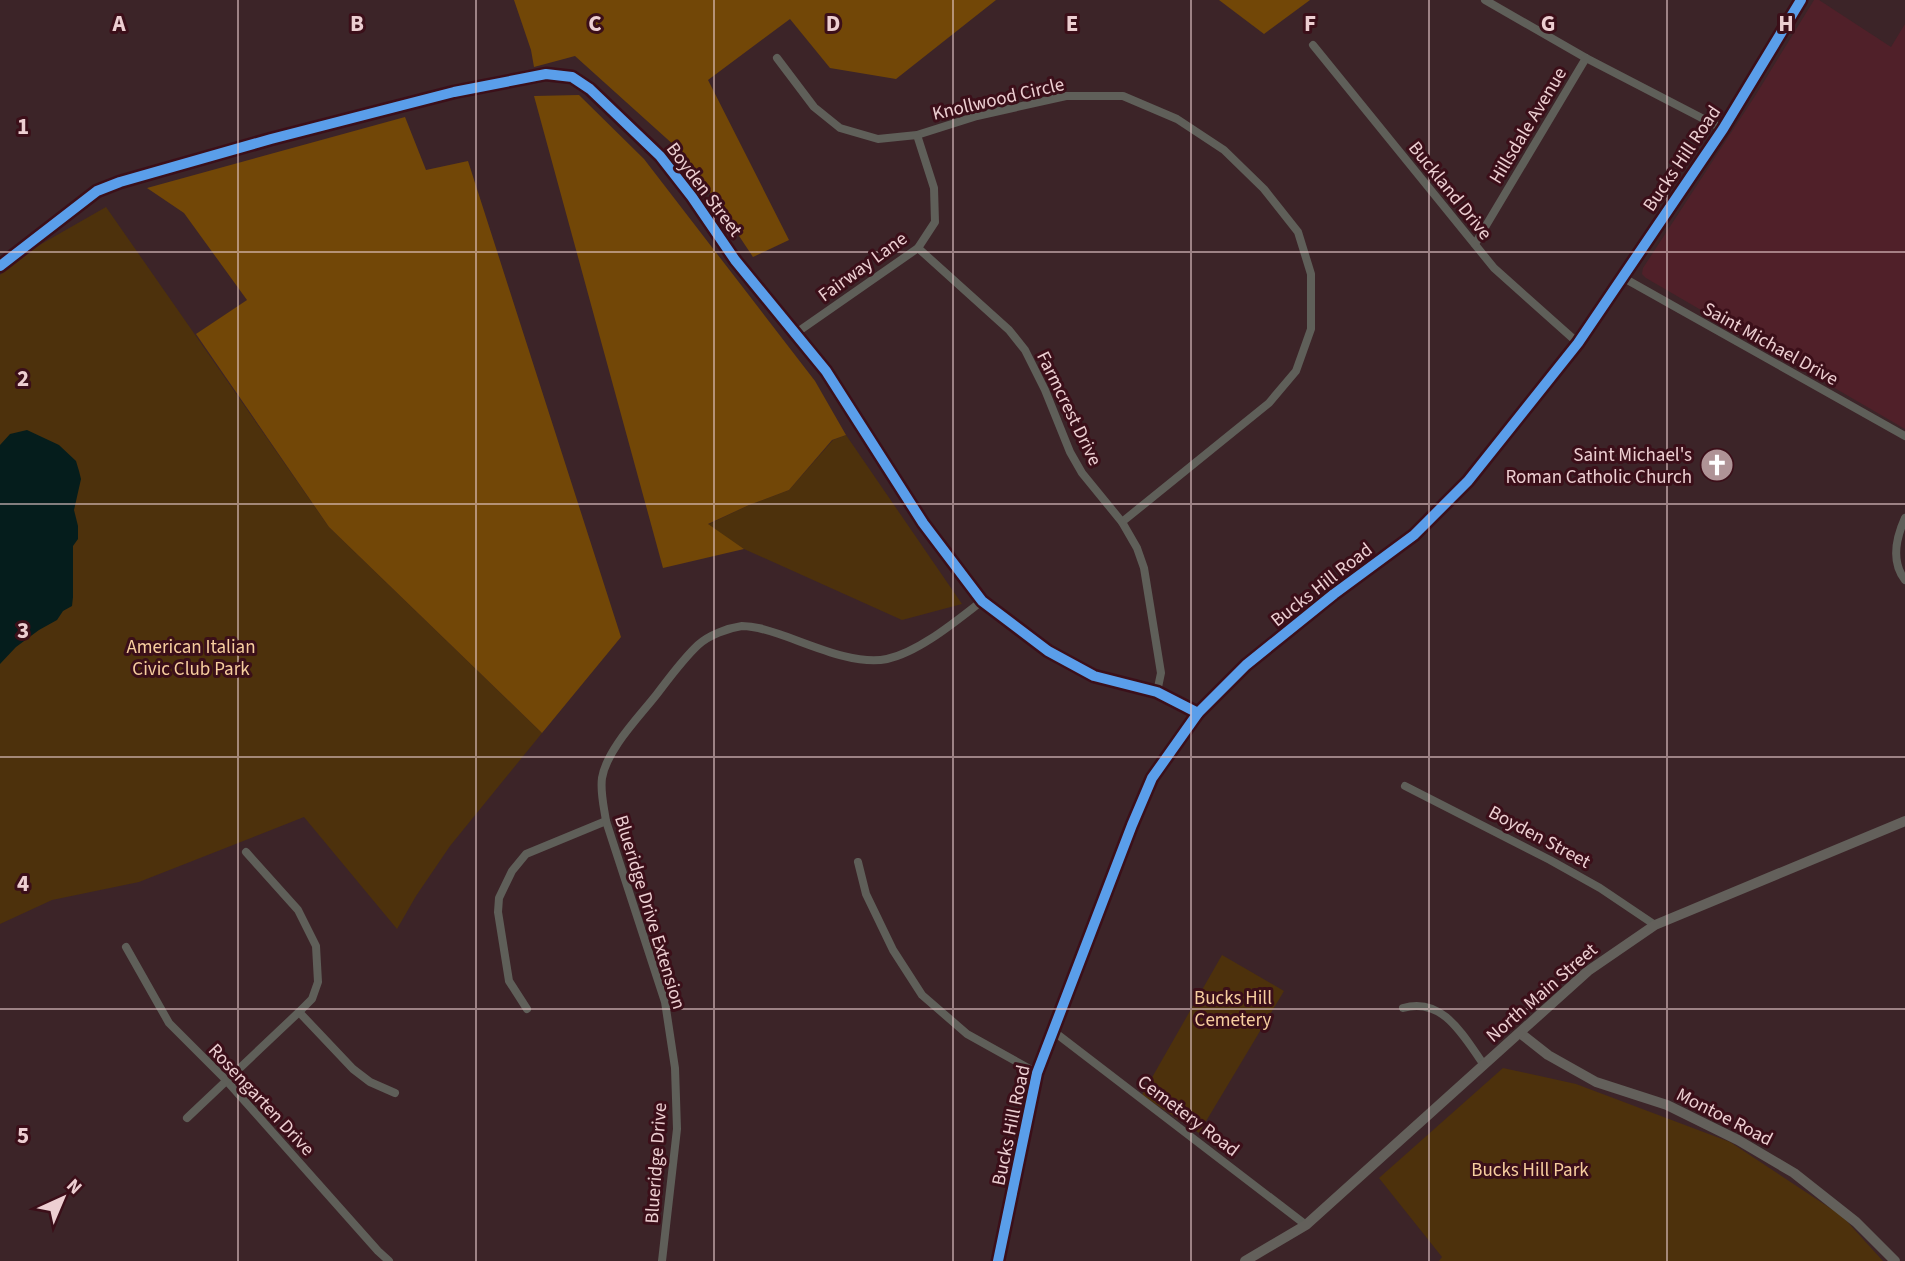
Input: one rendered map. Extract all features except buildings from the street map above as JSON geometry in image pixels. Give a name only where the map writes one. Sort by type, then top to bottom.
[{"type":"street","points":[[1485,0],[1586,58],[1723,129]]},
{"type":"street","name":"Bucks Hill Road","points":[[998,1261],[1037,1073],[1152,778],[1198,713],[1246,665],[1413,534],[1468,481],[1578,343],[1723,129],[1801,0]]},
{"type":"street","name":"Buckland Drive","points":[[1313,45],[1494,268],[1578,343]]},
{"type":"street","name":"Knollwood Circle","points":[[778,58],[814,107],[840,128],[878,139],[917,135],[976,116],[1066,96],[1123,96],[1177,118],[1224,150],[1265,189],[1298,232],[1311,274],[1311,329],[1296,371],[1269,403],[1122,522]]},
{"type":"street","name":"Hillsdale Avenue","points":[[1475,244],[1586,58]]},
{"type":"street","name":"Boyden Street","points":[[0,266],[97,191],[120,182],[271,139],[454,92],[546,74],[572,77],[590,89],[660,156],[735,260],[826,371],[923,523],[982,601],[1048,650],[1094,676],[1157,692],[1198,713]]},
{"type":"street","name":"Fairway Lane","points":[[796,333],[918,248],[935,222],[934,188],[917,135]]},
{"type":"street","name":"Farmcrest Drive","points":[[918,248],[1009,330],[1025,350],[1045,390],[1070,452],[1082,473],[1122,522],[1137,548],[1144,568],[1161,673],[1157,692]]},
{"type":"street","name":"Saint Michael Drive","points":[[1622,277],[1905,436]]},
{"type":"street","points":[[1905,518],[1896,552],[1898,572],[1905,580]]},
{"type":"street","name":"Blueridge Drive Extension","points":[[675,1068],[665,1002],[606,821],[602,778],[609,758],[686,658],[700,643],[717,633],[741,626],[760,627],[855,658],[875,661],[889,659],[931,639],[982,601]]},
{"type":"street","name":"Boyden Street","points":[[1405,786],[1600,888],[1655,925]]},
{"type":"street","points":[[527,1009],[509,981],[498,912],[499,898],[512,872],[526,854],[606,821]]},
{"type":"street","name":"North Main Street","points":[[1245,1261],[1306,1225],[1588,971],[1655,925],[1905,821]]},
{"type":"street","points":[[187,1118],[312,999],[318,982],[316,946],[298,910],[246,852]]},
{"type":"street","points":[[859,862],[866,894],[893,950],[922,995],[967,1034],[1037,1073]]},
{"type":"street","name":"Rosengarten Drive","points":[[126,947],[169,1023],[226,1080],[377,1251],[389,1261]]},
{"type":"street","points":[[1403,1008],[1414,1004],[1428,1006],[1445,1015],[1484,1065]]},
{"type":"street","points":[[299,1012],[353,1069],[370,1082],[395,1093]]},
{"type":"street","name":"Cemetery Road","points":[[1053,1031],[1306,1225]]},
{"type":"street","name":"Montoe Road","points":[[1520,1033],[1548,1055],[1596,1082],[1667,1105],[1738,1140],[1794,1172],[1856,1222],[1895,1261]]},
{"type":"street","name":"Blueridge Drive","points":[[662,1261],[677,1129],[675,1068]]},
{"type":"shaded area","points":[[514,0],[996,0],[896,79],[830,68],[790,19],[708,80],[789,240],[753,257],[686,156],[575,56],[534,67]]},
{"type":"shaded area","points":[[1219,0],[1310,0],[1264,34]]},
{"type":"shaded area","points":[[1814,0],[1819,0],[1891,47],[1905,24],[1905,429],[1642,274],[1643,268]]},
{"type":"shaded area","points":[[579,95],[644,159],[815,381],[846,435],[832,440],[789,490],[708,524],[744,549],[663,568],[534,96]]},
{"type":"shaded area","points":[[405,117],[426,170],[468,161],[621,637],[542,733],[329,527],[196,334],[247,300],[184,213],[147,188]]},
{"type":"green space","name":"American Italian Civic Club Park","points":[[106,207],[329,527],[542,733],[450,846],[397,929],[304,817],[139,882],[52,900],[0,924],[0,275],[15,259]]},
{"type":"green space","points":[[846,435],[962,604],[902,620],[744,549],[707,525],[789,490],[833,440]]},
{"type":"green space","name":"Bucks Hill Cemetery","points":[[1222,955],[1284,991],[1199,1133],[1142,1095]]},
{"type":"green space","name":"Bucks Hill Park","points":[[1503,1068],[1576,1084],[1730,1142],[1842,1216],[1883,1261],[1439,1261],[1442,1257],[1379,1178]]},
{"type":"water","points":[[27,430],[59,445],[76,461],[79,471],[81,479],[74,510],[78,539],[73,546],[72,606],[63,611],[57,620],[16,647],[0,664],[0,445],[10,434]]},
{"type":"cycle path","points":[[998,1261],[1037,1073],[1152,778],[1198,713],[1246,665],[1334,594],[1414,535],[1468,481],[1578,343],[1723,129],[1801,0]]},
{"type":"cycle path","points":[[0,266],[97,191],[120,182],[271,139],[454,92],[546,74],[572,77],[590,89],[660,156],[735,260],[826,371],[923,523],[982,601],[1048,651],[1094,676],[1157,692],[1198,713]]},
{"type":"place","name":"Saint Michael's Roman Catholic Church","points":[[1717,465]]}]
